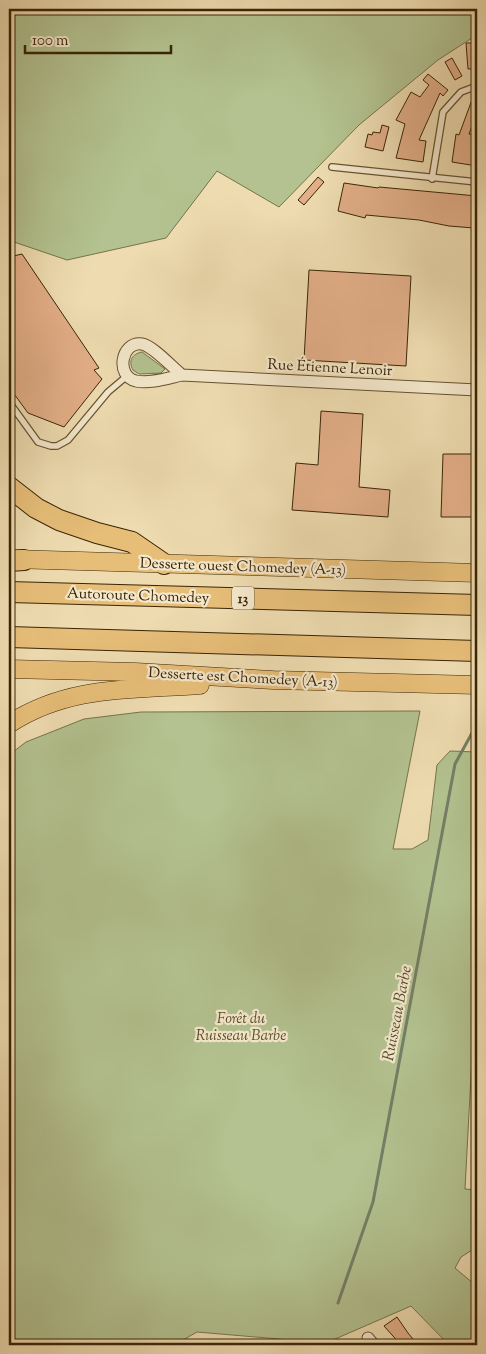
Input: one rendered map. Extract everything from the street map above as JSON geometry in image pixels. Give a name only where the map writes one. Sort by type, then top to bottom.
[{"type":"highway","points":[[9,487],[36,508],[59,520],[132,542],[164,564]]},
{"type":"highway","name":"Autoroute Chomedey","points":[[9,592],[477,605]]},
{"type":"highway","points":[[9,637],[477,651]]},
{"type":"main road","name":"Desserte ouest Chomedey (A-13)","points":[[14,560],[477,573]]},
{"type":"main road","name":"Desserte est Chomedey (A-13)","points":[[9,669],[134,672],[273,680],[477,685]]},
{"type":"main road","points":[[9,724],[51,702],[86,693],[273,680]]},
{"type":"street","points":[[127,376],[122,366],[124,355],[138,344],[143,344],[151,349],[182,374]]},
{"type":"street","name":"Rue Étienne Lenoir","points":[[127,376],[133,380],[143,382],[182,374],[477,390]]},
{"type":"lane","points":[[432,179],[443,112],[461,92],[477,86]]},
{"type":"lane","points":[[332,167],[432,179],[477,182]]},
{"type":"lane","points":[[9,402],[38,442],[57,446],[68,440],[108,392],[127,376]]},
{"type":"green space","points":[[9,9],[477,9],[477,39],[472,38],[438,60],[359,125],[279,207],[217,171],[166,238],[67,260],[14,242],[9,228]]},
{"type":"green space","points":[[142,352],[165,369],[161,373],[139,374],[133,370],[132,358]]},
{"type":"green space","name":"Forêt du Ruisseau Barbe","points":[[420,711],[393,849],[412,849],[428,840],[437,765],[450,751],[477,752],[477,961],[465,1189],[477,1190],[477,1247],[461,1257],[455,1268],[477,1285],[477,1345],[449,1345],[411,1306],[326,1343],[197,1332],[174,1345],[9,1345],[9,755],[26,742],[84,719],[141,712]]},
{"type":"building","points":[[466,43],[474,43],[476,69],[468,69]]},
{"type":"building","points":[[452,58],[462,76],[455,80],[445,62]]},
{"type":"building","points":[[428,74],[448,90],[443,96],[440,93],[419,140],[426,141],[423,162],[396,158],[405,124],[396,120],[411,92],[420,97],[429,85],[423,80]]},
{"type":"building","points":[[473,97],[477,105],[477,122],[475,118],[469,134],[477,135],[477,166],[452,162],[456,134],[459,135]]},
{"type":"building","points":[[382,125],[389,127],[383,151],[365,147],[368,134],[372,135],[373,132],[380,133]]},
{"type":"building","points":[[318,177],[324,182],[304,205],[298,200]]},
{"type":"building","points":[[344,183],[378,188],[477,196],[474,228],[366,215],[365,218],[338,211]]},
{"type":"building","points":[[22,254],[99,368],[94,370],[102,379],[64,427],[28,413],[9,387],[9,257]]},
{"type":"building","points":[[309,270],[411,276],[406,366],[304,360]]},
{"type":"building","points":[[321,411],[363,414],[359,487],[390,490],[388,517],[292,510],[296,463],[318,465]]},
{"type":"building","points":[[443,454],[477,454],[477,517],[441,517]]},
{"type":"building","points":[[397,1317],[418,1345],[401,1345],[384,1326]]},
{"type":"waterway","name":"Ruisseau Barbe","points":[[338,1303],[373,1202],[455,764],[472,733],[477,732]]}]
